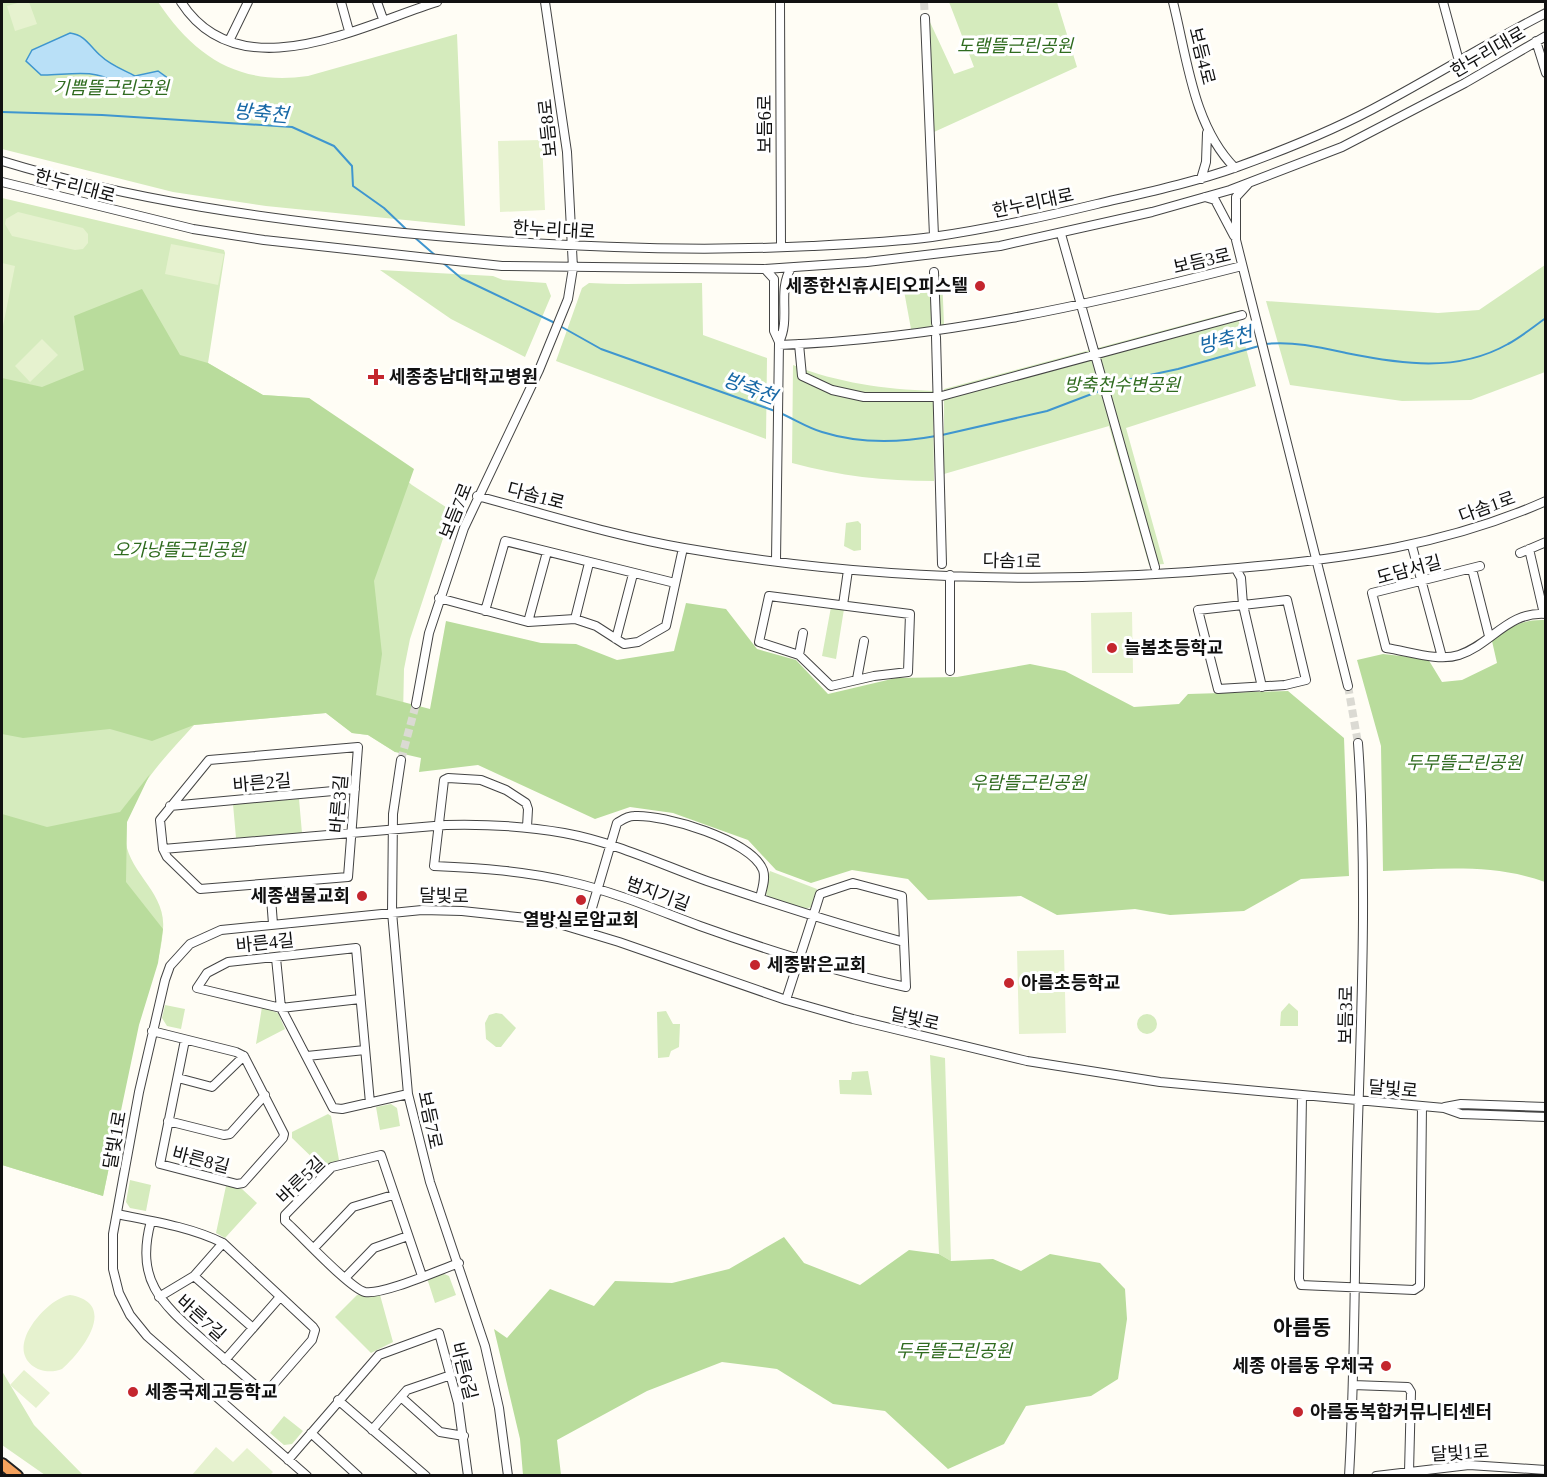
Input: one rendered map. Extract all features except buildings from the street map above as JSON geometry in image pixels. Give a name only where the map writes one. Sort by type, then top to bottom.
[{"type":"highway","points":[[2,1464],[17,1476]]},
{"type":"street","points":[[181,2],[206,28],[229,41],[253,48],[285,49],[349,31],[436,2]]},
{"type":"street","points":[[229,41],[248,2]]},
{"type":"street","points":[[341,2],[349,31]]},
{"type":"street","points":[[378,2],[382,19]]},
{"type":"street","name":"보듬8로","points":[[545,2],[567,152],[572,249]]},
{"type":"street","name":"보듬6로","points":[[780,2],[781,247]]},
{"type":"street","name":"보듬4로","points":[[1173,2],[1208,132]]},
{"type":"street","points":[[1443,2],[1459,62]]},
{"type":"street","name":"한누리대로","points":[[2,161],[123,194],[266,219],[572,249],[705,250],[934,236],[996,227],[1201,179],[1235,168],[1335,127],[1545,14]]},
{"type":"street","points":[[925,18],[934,236]]},
{"type":"street","name":"한누리대로","points":[[5,183],[193,229],[502,266],[765,269],[867,262],[1000,246],[1061,234],[1205,197],[1249,183],[1342,147],[1465,83],[1545,36]]},
{"type":"street","points":[[1536,41],[1545,73]]},
{"type":"street","points":[[1208,132],[1221,153],[1235,168]]},
{"type":"street","points":[[1201,179],[1206,162],[1208,132]]},
{"type":"street","points":[[1242,266],[1236,240],[1236,197],[1249,183]]},
{"type":"street","points":[[1205,197],[1215,200],[1236,240]]},
{"type":"street","points":[[1061,234],[1079,306],[1155,567]]},
{"type":"street","points":[[572,249],[573,268]]},
{"type":"street","name":"보듬3로","points":[[779,343],[799,344],[893,337],[991,324],[1079,306],[1242,266],[1256,328],[1319,562],[1348,686]]},
{"type":"street","name":"보듬7로","points":[[416,704],[429,633],[439,598],[477,496],[552,340],[568,299],[573,268]]},
{"type":"street","points":[[776,561],[778,361],[779,343],[785,331],[785,282],[791,268]]},
{"type":"street","points":[[765,269],[774,279],[774,331],[779,343]]},
{"type":"street","points":[[934,272],[936,324]]},
{"type":"street","points":[[799,344],[802,376],[832,390],[864,397],[938,397],[1242,315]]},
{"type":"street","points":[[936,337],[942,564]]},
{"type":"street","name":"다솜1로","points":[[477,496],[683,548],[848,570],[951,575],[1157,576],[1319,562],[1412,546],[1493,523],[1545,501]]},
{"type":"street","points":[[484,611],[505,541],[675,583]]},
{"type":"street","points":[[1520,553],[1545,542]]},
{"type":"street","points":[[1412,546],[1442,657]]},
{"type":"street","points":[[439,598],[528,622],[575,619],[596,626],[624,644],[638,642],[666,626],[683,548]]},
{"type":"street","points":[[1529,549],[1545,614]]},
{"type":"street","points":[[528,622],[547,552]]},
{"type":"street","points":[[575,619],[589,563]]},
{"type":"street","name":"도담서길","points":[[1489,636],[1476,568],[1372,593],[1386,648],[1442,657],[1459,655],[1489,636],[1516,618],[1534,613],[1545,614]]},
{"type":"street","points":[[1236,569],[1241,578],[1243,605],[1262,687]]},
{"type":"street","points":[[843,605],[848,570]]},
{"type":"street","points":[[616,639],[633,574]]},
{"type":"street","points":[[950,671],[951,575]]},
{"type":"street","points":[[1362,593],[1372,593]]},
{"type":"street","points":[[769,596],[843,605],[910,614],[908,672],[857,679],[831,686],[799,656],[759,642],[769,596]]},
{"type":"street","points":[[1287,600],[1306,680],[1285,686],[1218,689],[1198,610],[1243,605],[1287,600]]},
{"type":"street","points":[[799,656],[803,633]]},
{"type":"street","points":[[857,679],[864,641]]},
{"type":"street","name":"보듬3로","points":[[1350,1476],[1356,1288],[1363,815],[1358,743]]},
{"type":"street","name":"바른3길","points":[[165,853],[200,889],[348,877],[358,747],[209,760],[170,806]]},
{"type":"street","name":"보듬7로","points":[[400,760],[393,829],[392,912],[408,1094],[427,1173],[485,1346],[499,1408],[508,1476]]},
{"type":"street","name":"범지기길","points":[[165,853],[437,825],[484,824],[566,833],[610,845],[760,898],[904,942],[906,987],[800,958],[597,889],[521,872],[434,866],[437,825],[444,780],[468,778],[488,782],[526,803],[527,827]]},
{"type":"street","name":"바른2길","points":[[170,806],[356,789]]},
{"type":"street","points":[[165,853],[160,820],[170,806]]},
{"type":"street","points":[[590,932],[589,918],[616,823],[635,816],[672,821],[744,849],[762,869],[765,878],[760,898]]},
{"type":"street","points":[[786,1000],[820,894],[853,883],[902,896],[904,942]]},
{"type":"street","points":[[270,885],[273,924]]},
{"type":"street","name":"달빛로","points":[[392,912],[462,911],[546,920],[590,932],[786,1000],[1027,1061],[1160,1082],[1444,1108],[1461,1114],[1545,1117]]},
{"type":"street","name":"달빛1로","points":[[307,1476],[183,1368],[147,1335],[130,1315],[119,1293],[113,1269],[112,1245],[165,980],[170,966],[181,952],[212,933],[273,924],[392,912]]},
{"type":"street","name":"바른4길","points":[[281,1008],[197,988],[207,973],[228,962],[356,948],[370,1102]]},
{"type":"street","points":[[276,958],[281,1008],[333,1108],[342,1109],[408,1094]]},
{"type":"street","points":[[281,1008],[360,999]]},
{"type":"street","points":[[153,1031],[244,1056],[212,1087],[178,1078]]},
{"type":"street","name":"바른8길","points":[[185,1040],[160,1164],[240,1184],[283,1138],[284,1134],[244,1056]]},
{"type":"street","points":[[307,1056],[365,1050]]},
{"type":"street","name":"바른8길","points":[[168,1121],[224,1135],[230,1134],[265,1095]]},
{"type":"street","points":[[1302,1096],[1299,1279],[1301,1286],[1414,1290],[1420,1286],[1422,1106]]},
{"type":"street","name":"달빛로","points":[[1444,1108],[1461,1104],[1545,1107]]},
{"type":"street","name":"바른5길","points":[[422,1276],[381,1155],[332,1167],[285,1215],[285,1221],[358,1290],[373,1292],[422,1276],[459,1263]]},
{"type":"street","points":[[314,1248],[353,1207],[393,1195]]},
{"type":"street","points":[[117,1214],[151,1221]]},
{"type":"street","name":"바른7길","points":[[151,1221],[212,1237],[223,1243],[315,1330],[312,1340],[265,1394],[171,1312],[159,1297],[149,1277],[146,1261],[145,1248],[151,1221]]},
{"type":"street","points":[[345,1278],[374,1248],[408,1236]]},
{"type":"street","name":"바른7길","points":[[159,1297],[194,1276],[223,1243]]},
{"type":"street","name":"바른7길","points":[[194,1276],[253,1328]]},
{"type":"street","name":"바른7길","points":[[225,1359],[280,1297]]},
{"type":"street","name":"바른6길","points":[[288,1460],[379,1354],[439,1333],[464,1436],[468,1476]]},
{"type":"street","points":[[372,1430],[407,1390],[451,1375]]},
{"type":"street","points":[[1353,1385],[1408,1387],[1411,1392],[1409,1472]]},
{"type":"street","points":[[401,1397],[440,1432],[464,1436]]},
{"type":"street","points":[[338,1400],[426,1476]]},
{"type":"street","points":[[310,1433],[358,1476]]},
{"type":"street","name":"달빛1로","points":[[1376,1476],[1469,1464],[1545,1470]]},
{"type":"green space","name":"기쁨뜰근린공원","points":[[2,2],[158,2],[187,38],[221,63],[240,71],[283,78],[308,76],[457,34],[465,226],[266,206],[173,192],[2,149]]},
{"type":"green space","points":[[29,2],[37,24],[15,31],[7,6]]},
{"type":"green space","name":"도램뜰근린공원","points":[[949,2],[1057,2],[1077,67],[934,132],[929,20],[954,74],[974,67]]},
{"type":"green space","points":[[542,140],[545,210],[500,212],[498,141]]},
{"type":"green space","name":"오가낭뜰근린공원","points":[[2,198],[224,250],[208,363],[263,395],[309,398],[412,485],[452,511],[410,639],[404,669],[403,716],[395,752],[368,735],[352,733],[326,713],[194,725],[155,770],[131,808],[125,837],[128,852],[157,901],[162,914],[163,929],[156,966],[133,1047],[103,1196],[2,1165]]},
{"type":"green space","points":[[18,212],[83,228],[88,234],[88,243],[83,249],[75,250],[12,236],[5,224],[6,219]]},
{"type":"green space","points":[[171,244],[224,254],[218,285],[165,274]]},
{"type":"green space","points":[[2,263],[15,266],[2,331]]},
{"type":"green space","points":[[1545,265],[1545,372],[1471,400],[1402,401],[1290,385],[1266,301],[1438,313],[1479,310]]},
{"type":"green space","points":[[380,270],[493,276],[503,280],[546,283],[551,296],[525,357],[451,319]]},
{"type":"green space","points":[[942,275],[944,325],[911,329],[902,280]]},
{"type":"green space","points":[[589,283],[702,283],[703,335],[767,358],[766,439],[556,361],[582,288]]},
{"type":"green space","name":"우람뜰근린공원","points":[[142,289],[180,355],[208,363],[263,395],[309,398],[414,469],[374,581],[382,654],[376,695],[430,709],[446,621],[541,643],[576,644],[617,660],[674,651],[686,603],[726,609],[757,649],[796,660],[828,694],[896,678],[957,677],[1030,664],[1065,671],[1134,707],[1179,704],[1188,694],[1288,691],[1344,738],[1349,876],[1301,879],[1244,911],[1170,915],[1135,909],[1057,915],[1021,896],[928,900],[908,879],[852,870],[811,883],[776,870],[748,840],[673,813],[630,807],[595,819],[478,765],[419,772],[421,758],[395,752],[368,735],[352,733],[326,713],[194,725],[152,741],[110,729],[23,738],[2,734],[2,378],[42,387],[84,370],[74,316]]},
{"type":"green space","name":"방축천수변공원","points":[[1236,311],[1256,386],[1126,428],[1164,564],[1149,565],[1109,426],[944,474],[944,389]]},
{"type":"green space","points":[[42,339],[58,355],[30,382],[15,366]]},
{"type":"green space","points":[[793,365],[861,384],[933,391],[934,481],[862,477],[792,463]]},
{"type":"green space","points":[[858,521],[861,524],[861,550],[854,551],[844,546],[846,523]]},
{"type":"green space","points":[[831,607],[844,609],[836,659],[822,656]]},
{"type":"green space","points":[[1132,612],[1133,673],[1092,673],[1091,613]]},
{"type":"green space","name":"두무뜰근린공원","points":[[1545,620],[1545,882],[1505,872],[1485,870],[1383,871],[1381,746],[1357,660],[1383,654],[1428,659],[1442,682],[1462,680],[1497,663],[1492,641],[1498,636],[1523,623]]},
{"type":"green space","points":[[150,774],[127,822],[126,882],[163,929],[158,963],[139,1025],[103,1196],[2,1165],[2,814],[47,827],[120,812]]},
{"type":"green space","points":[[299,799],[302,833],[236,838],[233,804]]},
{"type":"green space","points":[[770,871],[817,889],[811,907],[805,909],[768,897],[764,891]]},
{"type":"green space","points":[[1064,950],[1066,1033],[1019,1034],[1017,951]]},
{"type":"green space","points":[[1289,1003],[1298,1011],[1298,1026],[1280,1026],[1281,1012]]},
{"type":"green space","points":[[165,1005],[185,1009],[181,1029],[167,1026],[162,1018]]},
{"type":"green space","points":[[262,1007],[278,1013],[285,1029],[256,1044]]},
{"type":"green space","points":[[666,1011],[673,1024],[680,1024],[679,1047],[671,1051],[669,1057],[658,1058],[657,1012]]},
{"type":"green space","points":[[502,1014],[516,1028],[501,1047],[496,1047],[486,1039],[485,1023],[489,1015]]},
{"type":"green space","points":[[1147,1014],[1154,1017],[1157,1024],[1154,1031],[1147,1034],[1140,1031],[1137,1024],[1140,1017]]},
{"type":"green space","points":[[930,1055],[945,1058],[951,1261],[939,1254]]},
{"type":"green space","points":[[868,1071],[872,1095],[840,1094],[839,1080],[851,1080],[852,1072]]},
{"type":"green space","points":[[391,1104],[397,1108],[400,1126],[380,1130],[376,1107]]},
{"type":"green space","points":[[328,1114],[331,1116],[339,1160],[323,1168],[292,1138],[292,1132]]},
{"type":"green space","points":[[130,1180],[151,1185],[146,1211],[130,1208],[126,1202]]},
{"type":"green space","points":[[226,1186],[242,1189],[257,1203],[225,1238],[216,1233]]},
{"type":"green space","name":"두루뜰근린공원","points":[[784,1237],[804,1263],[860,1285],[909,1250],[939,1254],[951,1261],[993,1259],[1021,1271],[1050,1254],[1100,1263],[1125,1289],[1127,1319],[1118,1379],[1091,1396],[1026,1406],[1004,1444],[948,1469],[885,1411],[833,1404],[777,1369],[722,1362],[647,1391],[557,1440],[561,1475],[523,1475],[520,1439],[494,1329],[507,1338],[550,1289],[594,1306],[615,1281],[672,1283],[729,1269]]},
{"type":"green space","points":[[442,1273],[449,1276],[456,1295],[435,1303],[427,1278]]},
{"type":"green space","points":[[70,1295],[85,1300],[92,1307],[95,1317],[92,1328],[79,1351],[62,1369],[40,1370],[28,1362],[24,1348],[25,1339],[37,1318],[49,1306]]},
{"type":"green space","points":[[357,1295],[380,1295],[393,1342],[371,1353],[335,1317]]},
{"type":"green space","points":[[24,1370],[50,1393],[36,1408],[10,1385]]},
{"type":"green space","points":[[2,1371],[34,1425],[83,1475],[45,1475],[2,1445]]},
{"type":"green space","points":[[284,1416],[303,1431],[292,1444],[284,1445],[270,1433]]},
{"type":"green space","points":[[216,1447],[233,1462],[247,1448],[273,1472],[269,1476],[192,1475]]},
{"type":"water","points":[[70,33],[84,39],[97,53],[117,67],[135,76],[158,71],[169,79],[169,84],[114,83],[98,75],[79,73],[41,75],[26,61],[32,50]]},
{"type":"waterway","name":"방축천","points":[[2,112],[102,115],[292,127],[334,146],[352,166],[353,186],[384,208],[407,230]]},
{"type":"waterway","name":"방축천","points":[[413,236],[436,256]]},
{"type":"waterway","name":"방축천","points":[[442,262],[461,278],[555,323]]},
{"type":"waterway","name":"방축천","points":[[1265,344],[1306,345],[1367,357],[1428,364],[1469,359],[1489,353],[1513,341],[1546,318]]},
{"type":"waterway","name":"방축천","points":[[560,326],[601,349],[775,411]]},
{"type":"waterway","name":"방축천","points":[[942,435],[1047,411],[1131,379],[1178,369],[1259,346]]},
{"type":"waterway","name":"방축천","points":[[780,413],[817,430],[850,439],[893,441],[936,436]]},
{"type":"tunnel","points":[[924,2],[925,18]]},
{"type":"tunnel","points":[[1348,686],[1358,743]]},
{"type":"tunnel","points":[[401,760],[416,704]]},
{"type":"place","name":"세종한신휴시티오피스텔","points":[[980,286]]},
{"type":"place","name":"세종충남대학교병원","points":[[376,377]]},
{"type":"place","name":"늘봄초등학교","points":[[1112,648]]},
{"type":"place","name":"세종샘물교회","points":[[362,896]]},
{"type":"place","name":"열방실로암교회","points":[[581,900]]},
{"type":"place","name":"세종밝은교회","points":[[755,965]]},
{"type":"place","name":"아름초등학교","points":[[1009,983]]},
{"type":"place","name":"세종 아름동 우체국","points":[[1386,1366]]},
{"type":"place","name":"세종국제고등학교","points":[[133,1392]]},
{"type":"place","name":"아름동복합커뮤니티센터","points":[[1298,1412]]},
{"type":"district","name":"아름동","points":[[1302,1328]]}]
